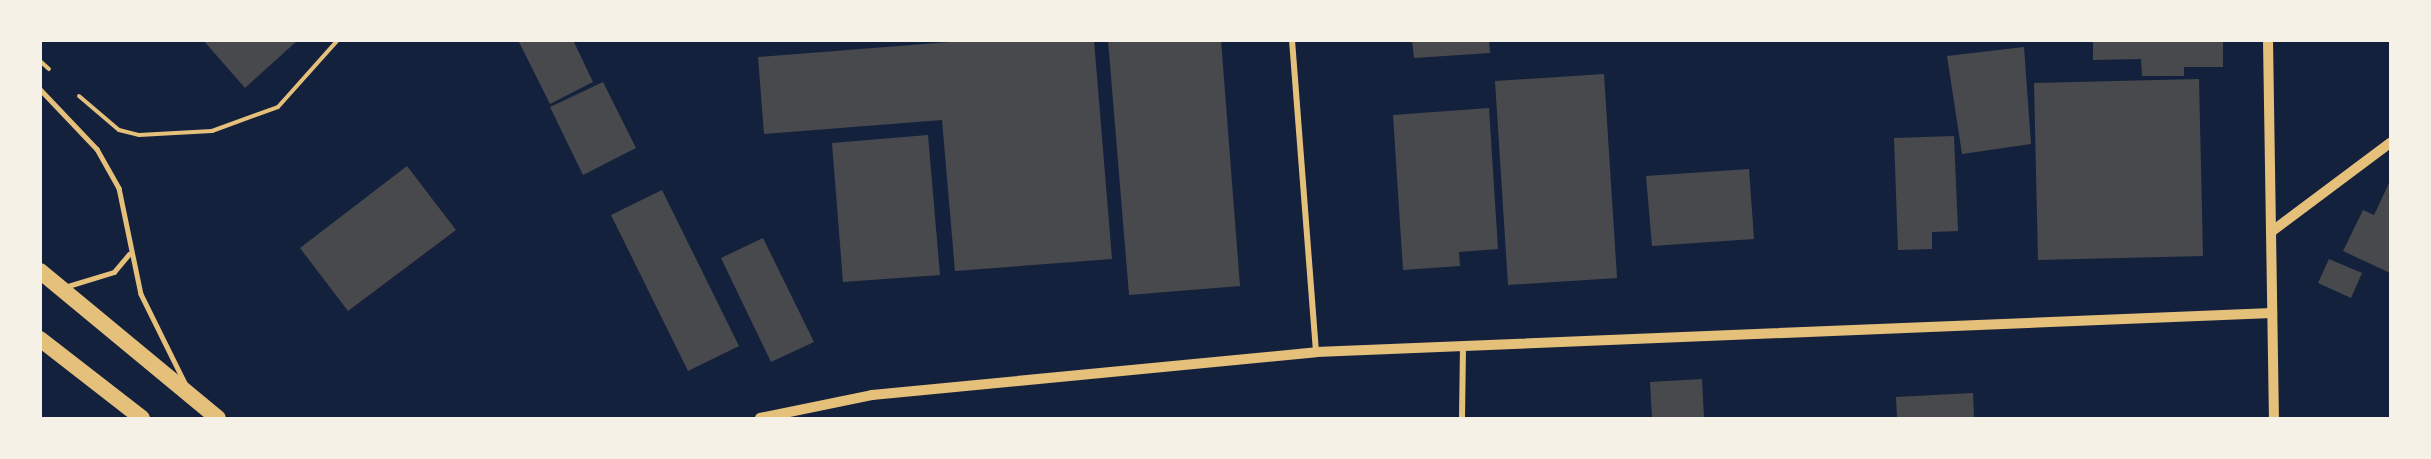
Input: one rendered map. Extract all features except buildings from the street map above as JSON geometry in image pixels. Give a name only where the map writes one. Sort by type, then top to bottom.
[{"type":"highway","points":[[40,271],[218,418]]},
{"type":"highway","points":[[40,285],[62,287]]},
{"type":"highway","points":[[40,339],[142,418]]},
{"type":"street","points":[[1292,40],[1316,352]]},
{"type":"street","points":[[2268,40],[2274,418]]},
{"type":"street","points":[[2271,232],[2391,143]]},
{"type":"street","points":[[760,418],[872,395],[1316,352],[1462,349],[2272,314]]},
{"type":"street","points":[[1462,349],[1462,418]]},
{"type":"lane","points":[[40,89],[98,149],[119,188],[130,224],[129,254],[141,294],[194,399]]},
{"type":"lane","points":[[62,287],[114,272],[129,254]]},
{"type":"path","points":[[119,130],[139,135],[212,131],[253,119],[278,107],[338,40]]}]
